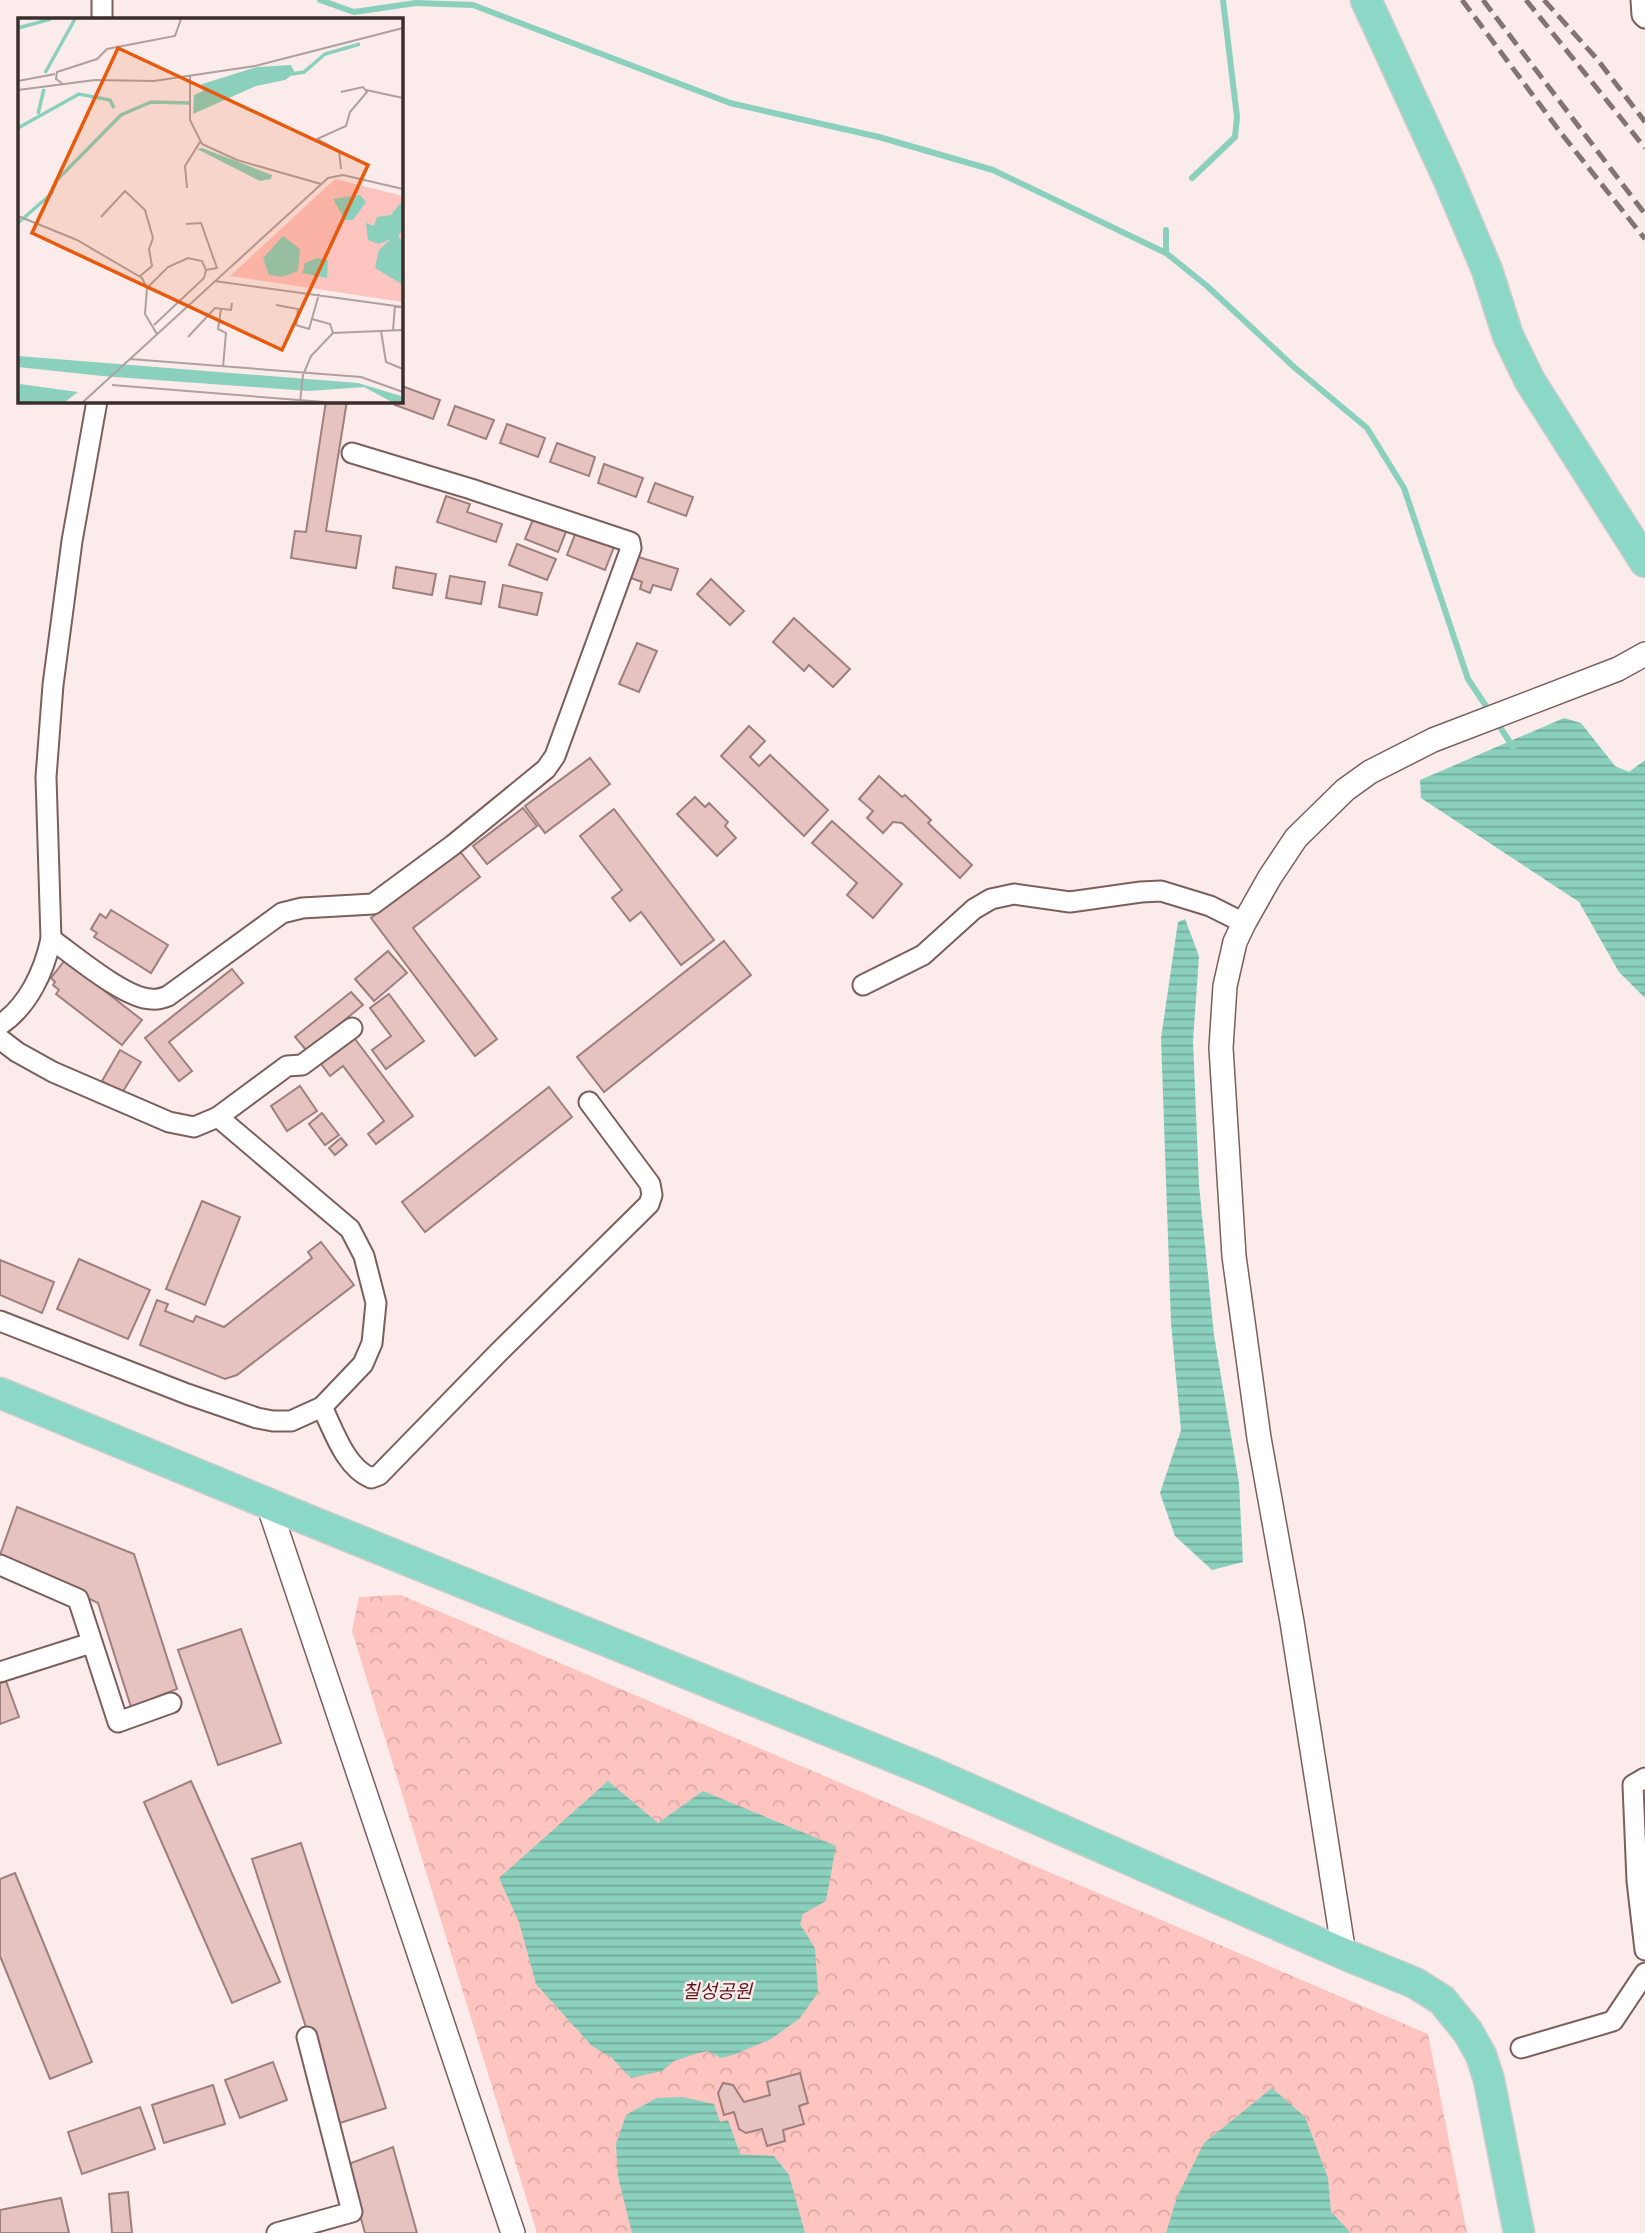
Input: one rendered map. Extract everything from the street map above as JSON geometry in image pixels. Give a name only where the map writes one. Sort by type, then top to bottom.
[{"type":"main road","points":[[1366,0],[1487,270],[1508,336],[1525,370],[1645,562]]},
{"type":"main road","points":[[0,1393],[928,1771],[1415,1983],[1442,2000],[1468,2032],[1480,2056],[1489,2080],[1519,2233]]},
{"type":"street","points":[[102,0],[102,18]]},
{"type":"street","points":[[1641,0],[1642,15],[1645,18]]},
{"type":"street","points":[[0,1025],[13,1017],[38,979],[51,939],[46,777],[53,685],[72,541],[97,402]]},
{"type":"street","points":[[51,939],[115,984],[141,997],[153,1000],[168,996],[282,913],[302,908],[373,904],[453,845],[547,769],[555,756],[631,548],[630,542],[352,453]]},
{"type":"street","points":[[1344,1954],[1292,1622],[1259,1438],[1234,1256],[1221,1048],[1225,986],[1235,942],[1296,838],[1345,790],[1370,772],[1433,740],[1618,669],[1645,654]]},
{"type":"street","points":[[863,985],[923,956],[974,909],[991,899],[1014,894],[1070,902],[1161,891],[1210,906],[1244,923]]},
{"type":"street","points":[[0,1039],[52,1072],[169,1122],[194,1127],[218,1117],[287,1066],[302,1065],[352,1028]]},
{"type":"street","points":[[322,1407],[352,1464],[361,1474],[371,1478],[379,1475],[649,1204],[652,1195],[650,1184],[589,1102]]},
{"type":"street","points":[[0,1321],[187,1394],[257,1418],[291,1421],[322,1407],[363,1364],[372,1343],[376,1303],[364,1256],[350,1229],[218,1117]]},
{"type":"street","points":[[268,1504],[513,2233]]},
{"type":"street","points":[[0,1565],[78,1599],[118,1722],[171,1703]]},
{"type":"street","points":[[0,1672],[91,1643]]},
{"type":"street","points":[[1645,1778],[1633,1785],[1637,1881],[1645,1950]]},
{"type":"street","points":[[1521,2048],[1613,2021],[1645,1973]]},
{"type":"street","points":[[277,2233],[352,2212],[307,2037]]},
{"type":"green space","name":"칠성공원","points":[[401,1595],[1428,2034],[1467,2233],[537,2233],[352,1631],[359,1597]]},
{"type":"shaded area","points":[[1564,718],[1581,723],[1615,766],[1629,772],[1645,760],[1645,998],[1619,972],[1579,902],[1421,798],[1420,780]]},
{"type":"shaded area","points":[[1185,919],[1199,956],[1193,1041],[1199,1185],[1214,1335],[1239,1483],[1243,1562],[1212,1570],[1175,1536],[1160,1493],[1181,1430],[1171,1323],[1161,1038],[1178,922]]},
{"type":"shaded area","points":[[608,1781],[658,1823],[703,1791],[836,1846],[826,1901],[803,1914],[800,1924],[815,1948],[818,1993],[799,2019],[771,2039],[721,2058],[708,2051],[695,2054],[674,2061],[662,2071],[631,2078],[611,2057],[592,2046],[536,1984],[519,1922],[499,1878]]},
{"type":"shaded area","points":[[1272,2088],[1305,2117],[1328,2178],[1331,2212],[1351,2233],[1166,2233],[1177,2197],[1204,2143]]},
{"type":"shaded area","points":[[682,2097],[714,2104],[720,2122],[728,2120],[740,2154],[774,2156],[789,2175],[805,2233],[632,2233],[618,2177],[616,2144],[626,2115],[657,2098]]},
{"type":"building","points":[[402,386],[440,400],[433,419],[395,405],[396,402],[402,402]]},
{"type":"building","points":[[326,402],[347,402],[326,531],[361,536],[356,568],[291,558],[295,531],[306,532]]},
{"type":"building","points":[[455,406],[494,420],[486,439],[448,425]]},
{"type":"building","points":[[507,424],[545,438],[538,457],[500,443]]},
{"type":"building","points":[[557,443],[595,457],[589,476],[550,462]]},
{"type":"building","points":[[604,464],[643,478],[636,497],[598,483]]},
{"type":"building","points":[[655,483],[693,497],[686,516],[648,502]]},
{"type":"building","points":[[446,496],[470,504],[467,512],[502,524],[496,542],[437,522]]},
{"type":"building","points":[[534,517],[567,529],[558,552],[525,539]]},
{"type":"building","points":[[576,532],[614,547],[605,570],[567,555]]},
{"type":"building","points":[[517,544],[556,559],[547,580],[509,565]]},
{"type":"building","points":[[635,556],[678,569],[671,590],[653,585],[650,593],[640,589],[642,582],[628,577]]},
{"type":"building","points":[[396,567],[436,574],[432,595],[393,588]]},
{"type":"building","points":[[450,576],[485,582],[481,604],[446,598]]},
{"type":"building","points":[[711,579],[744,611],[730,625],[697,594]]},
{"type":"building","points":[[503,585],[542,593],[537,615],[499,607]]},
{"type":"building","points":[[794,618],[850,669],[833,687],[809,665],[804,671],[773,642]]},
{"type":"building","points":[[637,643],[657,651],[639,692],[619,684]]},
{"type":"building","points":[[749,726],[765,741],[750,757],[759,766],[770,755],[828,810],[804,836],[721,756]]},
{"type":"building","points":[[590,758],[610,784],[545,833],[525,806]]},
{"type":"building","points":[[879,776],[902,797],[905,795],[931,820],[928,823],[972,865],[960,878],[902,823],[893,822],[883,833],[867,818],[873,811],[859,799]]},
{"type":"building","points":[[695,797],[705,807],[709,803],[728,822],[725,826],[736,838],[717,856],[677,814]]},
{"type":"building","points":[[523,808],[537,826],[487,864],[473,846]]},
{"type":"building","points":[[614,809],[714,940],[681,965],[641,912],[630,921],[612,898],[622,890],[580,836]]},
{"type":"building","points":[[832,821],[902,884],[873,918],[847,895],[857,883],[812,843]]},
{"type":"building","points":[[459,850],[480,877],[413,928],[497,1039],[475,1056],[371,918]]},
{"type":"building","points":[[111,910],[168,945],[151,973],[94,937],[97,933],[91,929],[100,914],[106,918]]},
{"type":"building","points":[[724,941],[751,975],[604,1092],[577,1057]]},
{"type":"building","points":[[388,951],[407,973],[374,1001],[355,979]]},
{"type":"building","points":[[65,960],[142,1020],[122,1045],[56,994],[59,990],[53,985],[55,982],[51,978]]},
{"type":"building","points":[[232,969],[243,983],[169,1042],[192,1071],[179,1081],[145,1038]]},
{"type":"building","points":[[351,992],[363,1005],[307,1051],[295,1037]]},
{"type":"building","points":[[389,994],[424,1041],[386,1069],[372,1050],[391,1036],[370,1008]]},
{"type":"building","points":[[352,1035],[413,1116],[376,1144],[368,1134],[384,1121],[343,1066],[330,1076],[319,1061]]},
{"type":"building","points":[[120,1050],[141,1062],[122,1093],[102,1081]]},
{"type":"building","points":[[300,1086],[317,1111],[287,1131],[271,1106]]},
{"type":"building","points":[[549,1087],[572,1117],[425,1232],[402,1202]]},
{"type":"building","points":[[322,1113],[339,1135],[325,1145],[309,1124]]},
{"type":"building","points":[[341,1138],[347,1145],[335,1155],[329,1148]]},
{"type":"building","points":[[202,1201],[240,1217],[205,1305],[166,1289]]},
{"type":"building","points":[[321,1242],[354,1285],[237,1375],[225,1379],[140,1345],[157,1300],[168,1304],[165,1311],[193,1322],[196,1316],[224,1327],[312,1258],[308,1252]]},
{"type":"building","points":[[79,1259],[150,1290],[128,1339],[57,1309]]},
{"type":"building","points":[[0,1260],[54,1282],[42,1313],[0,1295]]},
{"type":"building","points":[[17,1507],[134,1554],[177,1689],[131,1707],[98,1603],[0,1555]]},
{"type":"building","points":[[241,1629],[281,1743],[218,1765],[178,1650]]},
{"type":"building","points":[[6,1681],[19,1717],[0,1724],[0,1683]]},
{"type":"building","points":[[191,1781],[280,1982],[232,2003],[144,1802]]},
{"type":"building","points":[[301,1843],[386,2108],[337,2124],[252,1859]]},
{"type":"building","points":[[15,1873],[92,2062],[50,2079],[0,1956],[0,1879]]},
{"type":"building","points":[[273,2062],[287,2100],[240,2118],[225,2080]]},
{"type":"building","points":[[800,2073],[808,2103],[799,2106],[804,2124],[783,2130],[785,2141],[767,2146],[762,2129],[746,2133],[739,2129],[734,2112],[724,2115],[718,2093],[723,2083],[733,2085],[744,2102],[770,2095],[767,2082]]},
{"type":"building","points":[[213,2085],[225,2124],[164,2143],[152,2105]]},
{"type":"building","points":[[140,2107],[155,2149],[82,2174],[68,2132]]},
{"type":"building","points":[[393,2147],[417,2233],[365,2233],[346,2165]]},
{"type":"building","points":[[128,2192],[132,2233],[112,2233],[109,2194]]},
{"type":"building","points":[[61,2198],[69,2233],[0,2233],[0,2210]]},
{"type":"waterway","points":[[320,0],[354,12],[416,3],[473,5],[730,103],[879,137],[993,170],[1166,253],[1367,428],[1404,488],[1468,679],[1490,712]]},
{"type":"waterway","points":[[1192,178],[1235,137],[1237,117],[1223,0]]},
{"type":"waterway","points":[[1166,230],[1166,253]]},
{"type":"waterway","points":[[1496,721],[1513,747]]},
{"type":"railway","points":[[1462,0],[1561,133],[1645,239]]},
{"type":"railway","points":[[1483,0],[1645,214]]},
{"type":"railway","points":[[1526,0],[1645,148]]},
{"type":"railway","points":[[1544,0],[1597,59],[1645,122]]}]
